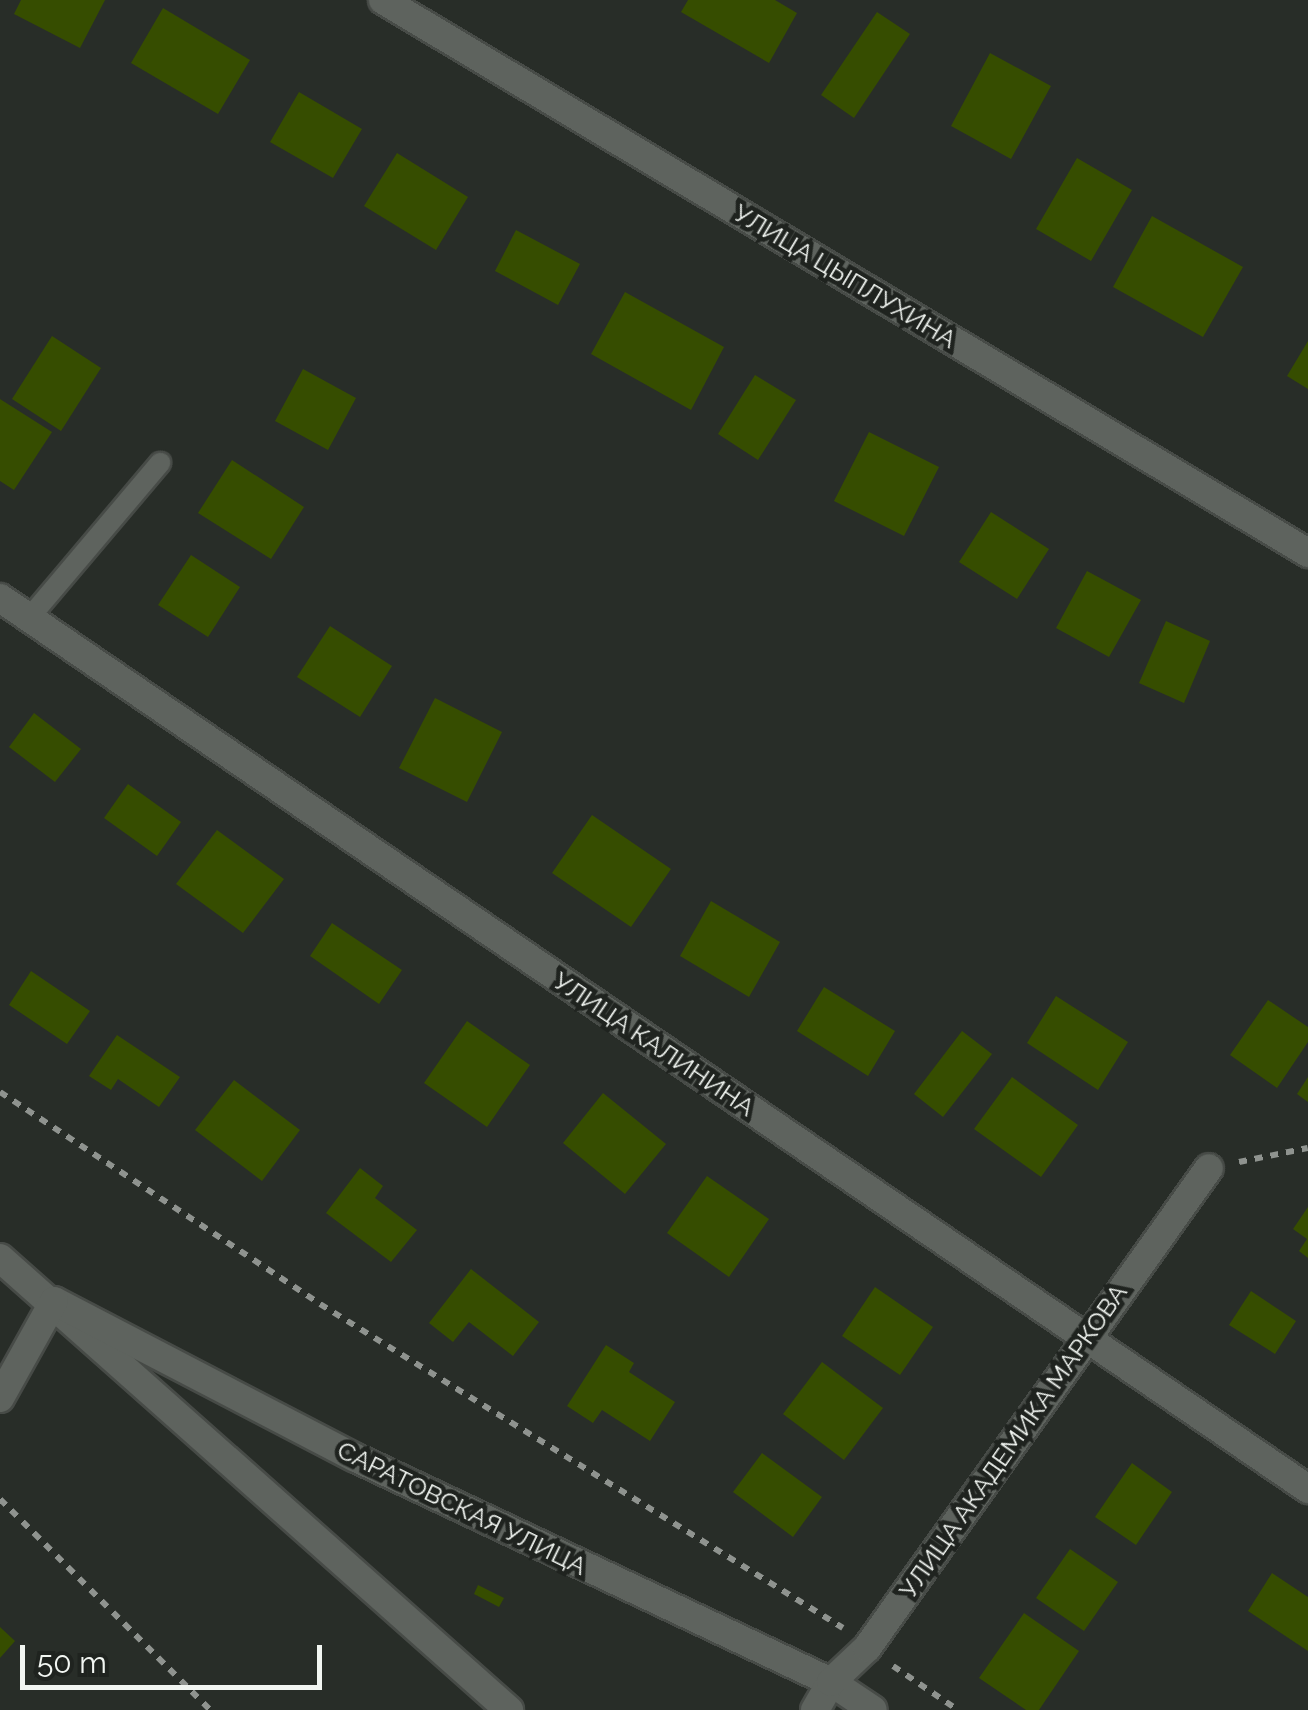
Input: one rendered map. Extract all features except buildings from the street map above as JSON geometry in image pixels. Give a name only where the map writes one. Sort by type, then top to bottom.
[{"type":"street","name":"УЛИЦА ЦЫПЛУХИНА","points":[[382,0],[1308,553]]},
{"type":"street","name":"УЛИЦА КАЛИНИНА","points":[[0,598],[1308,1489]]},
{"type":"street","name":"УЛИЦА АКАДЕМИКА МАРКОВА","points":[[815,1710],[830,1682],[867,1648],[1084,1338],[1209,1168]]},
{"type":"street","name":"САРАТОВСКАЯ УЛИЦА","points":[[0,1258],[54,1301],[509,1710]]},
{"type":"street","name":"САРАТОВСКАЯ УЛИЦА","points":[[54,1301],[356,1458],[830,1682],[872,1710]]},
{"type":"street","points":[[0,1398],[54,1301]]},
{"type":"lane","points":[[30,617],[160,463]]},
{"type":"path","points":[[0,1092],[320,1304],[828,1616],[867,1648],[958,1710]]},
{"type":"path","points":[[1209,1168],[1308,1148]]},
{"type":"path","points":[[0,1499],[210,1710]]}]
